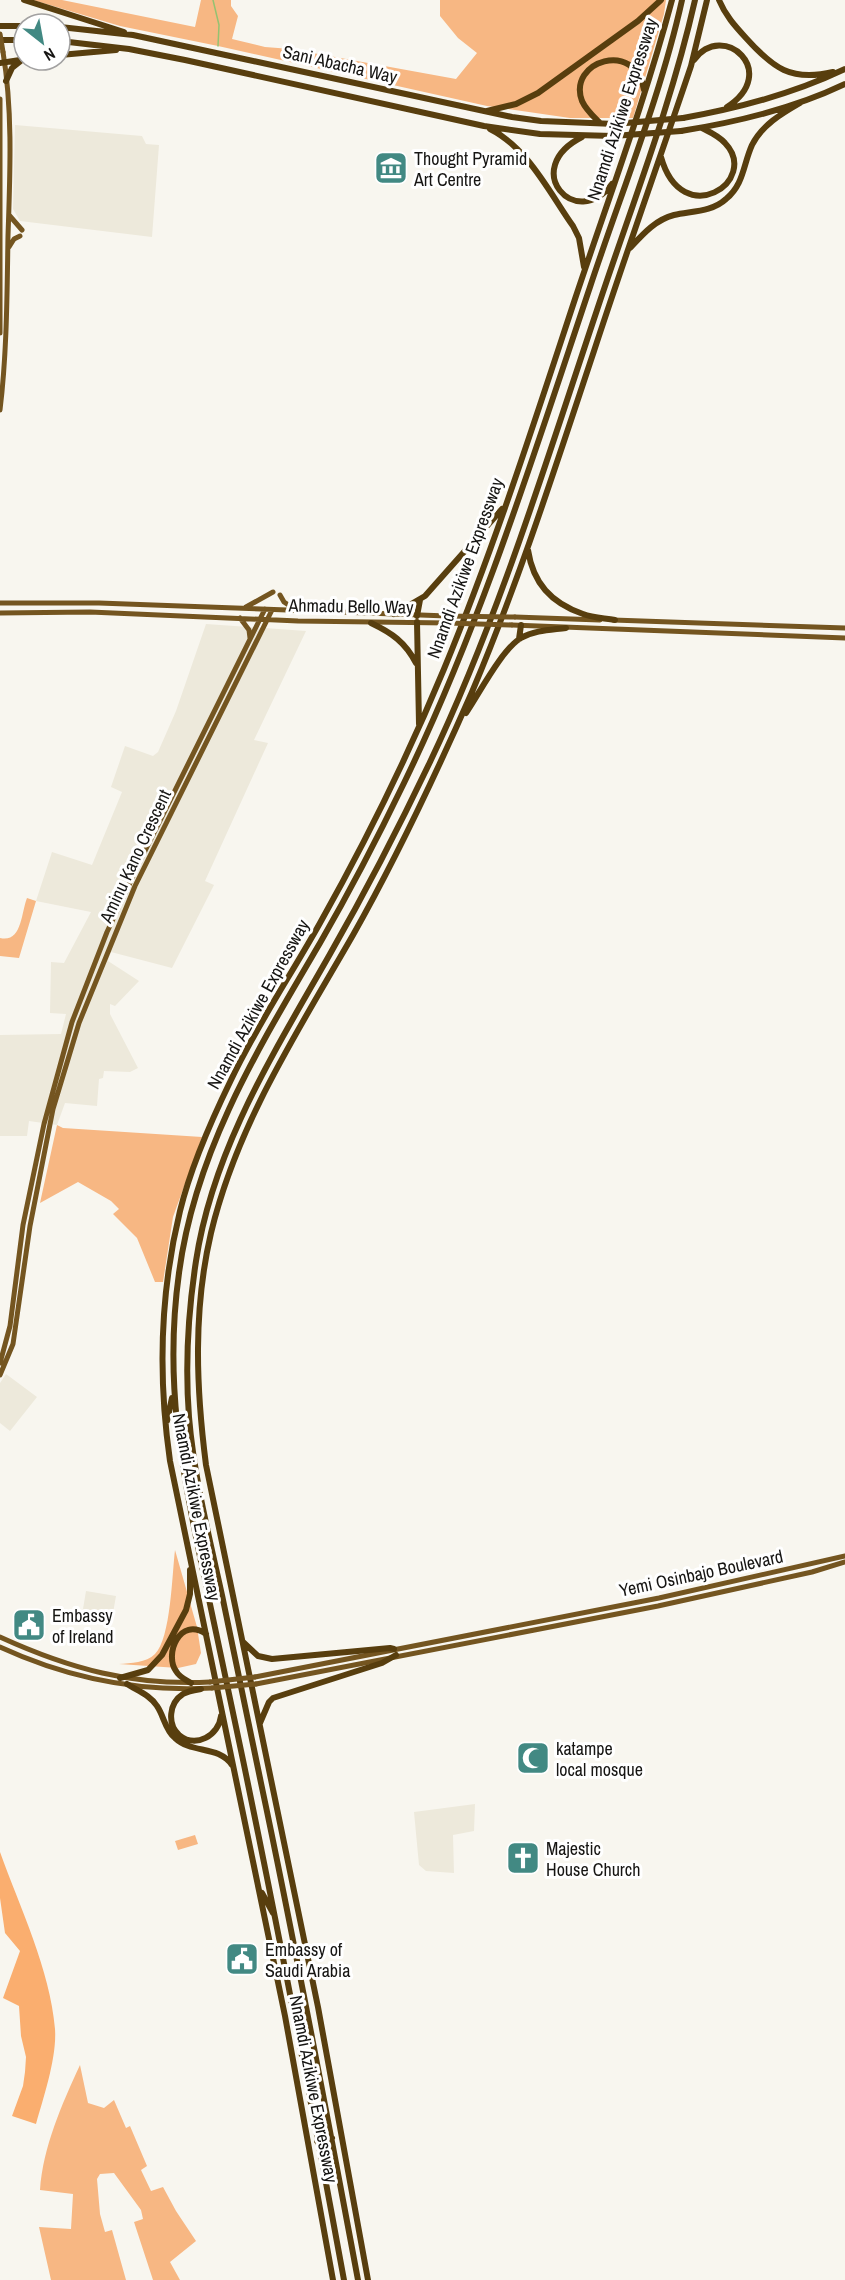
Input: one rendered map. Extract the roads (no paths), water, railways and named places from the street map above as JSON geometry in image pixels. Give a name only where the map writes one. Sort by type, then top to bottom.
[{"type":"highway","points":[[24,0],[133,35]]},
{"type":"highway","points":[[484,112],[516,104],[538,93],[638,21],[661,0]]},
{"type":"highway","name":"Nnamdi Azikiwe Expressway","points":[[333,2280],[285,2016],[165,1429],[162,1379],[164,1312],[172,1249],[187,1186],[203,1143],[236,1069],[321,922],[374,822],[419,726],[468,610],[556,358],[672,0]]},
{"type":"highway","name":"Nnamdi Azikiwe Expressway","points":[[344,2280],[276,1918],[182,1467],[173,1392],[172,1348],[179,1268],[187,1226],[215,1139],[261,1042],[364,862],[405,781],[445,692],[487,586],[530,466],[657,88],[682,0]]},
{"type":"highway","name":"Nnamdi Azikiwe Expressway","points":[[358,2280],[283,1885],[200,1487],[189,1417],[187,1373],[188,1330],[195,1267],[201,1230],[213,1189],[239,1119],[259,1079],[353,915],[405,814],[438,744],[486,631],[531,507],[674,81],[695,0]]},
{"type":"highway","name":"Nnamdi Azikiwe Expressway","points":[[366,2278],[344,2147],[286,1850],[206,1465],[197,1389],[197,1344],[202,1282],[211,1234],[230,1169],[255,1108],[370,903],[402,841],[459,720],[528,549],[691,66],[707,0]]},
{"type":"highway","points":[[718,0],[735,27],[764,57],[780,69],[808,76],[845,69]]},
{"type":"highway","name":"Sani Abacha Way","points":[[72,28],[133,35],[484,112],[541,121],[615,124],[684,118],[721,111],[795,91],[845,69]]},
{"type":"highway","name":"Sani Abacha Way","points":[[72,42],[129,49],[484,126],[540,134],[613,136],[681,131],[750,118],[800,103]]},
{"type":"highway","points":[[691,66],[698,55],[714,46],[732,48],[746,60],[749,79],[747,88],[737,101],[721,111]]},
{"type":"highway","points":[[72,54],[129,49]]},
{"type":"highway","points":[[601,123],[584,105],[580,87],[588,70],[597,63],[608,60],[626,62],[640,75],[644,92]]},
{"type":"highway","points":[[6,81],[12,68]]},
{"type":"highway","points":[[628,251],[643,233],[661,220],[674,215],[700,211],[724,201],[740,183],[752,145],[761,131],[776,117],[800,103],[845,84]]},
{"type":"highway","points":[[484,126],[503,136],[518,149],[567,218],[579,238],[585,271]]},
{"type":"highway","points":[[660,156],[665,172],[681,190],[699,196],[720,191],[732,174],[733,155],[724,141],[701,128]]},
{"type":"highway","points":[[583,136],[571,142],[555,159],[553,168],[558,188],[566,196],[577,201],[588,202],[598,199],[616,178]]},
{"type":"highway","points":[[556,358],[576,327]]},
{"type":"highway","points":[[576,374],[595,346]]},
{"type":"highway","points":[[530,466],[532,427]]},
{"type":"highway","points":[[394,614],[420,600],[505,507]]},
{"type":"highway","points":[[528,549],[535,577],[548,593],[581,614],[615,620]]},
{"type":"highway","points":[[419,726],[417,619],[420,600]]},
{"type":"highway","points":[[371,623],[386,629],[403,642],[417,664]]},
{"type":"highway","points":[[519,639],[521,625]]},
{"type":"highway","points":[[459,720],[505,654],[519,639],[536,632],[566,628]]},
{"type":"highway","points":[[402,841],[405,814]]},
{"type":"highway","points":[[364,862],[374,822]]},
{"type":"highway","points":[[259,1079],[283,1055]]},
{"type":"highway","points":[[165,1429],[173,1392]]},
{"type":"highway","points":[[200,1487],[215,1510]]},
{"type":"highway","points":[[120,1678],[148,1670],[170,1643],[186,1610],[190,1594],[191,1561]]},
{"type":"highway","points":[[191,1683],[175,1671],[171,1660],[172,1652],[182,1633],[188,1629],[194,1628],[206,1634]]},
{"type":"highway","points":[[242,1641],[258,1656],[272,1659],[390,1648],[395,1652],[382,1663],[273,1698],[269,1702],[260,1727]]},
{"type":"highway","points":[[127,1684],[151,1698],[158,1707],[168,1730],[175,1738],[191,1747],[219,1753],[228,1759],[235,1769]]},
{"type":"highway","points":[[201,1689],[183,1694],[174,1704],[171,1715],[180,1735],[195,1740],[205,1739],[212,1735],[220,1724],[222,1710]]},
{"type":"highway","points":[[283,1885],[286,1850]]},
{"type":"highway","points":[[258,1887],[276,1918]]},
{"type":"highway","points":[[317,2141],[327,2142],[332,2138]]},
{"type":"highway","points":[[319,2148],[327,2145],[334,2148]]},
{"type":"main road","points":[[0,34],[9,122],[7,333],[0,410]]},
{"type":"main road","points":[[0,99],[0,333]]},
{"type":"main road","points":[[8,249],[21,233],[9,215]]},
{"type":"main road","points":[[243,609],[276,593],[284,602],[297,610]]},
{"type":"main road","name":"Ahmadu Bello Way","points":[[0,603],[99,603],[394,614],[448,623],[845,638]]},
{"type":"main road","name":"Aminu Kano Crescent","points":[[48,1125],[79,1023],[135,886],[264,621],[265,609]]},
{"type":"main road","name":"Aminu Kano Crescent","points":[[48,1125],[72,1022],[107,932],[142,856],[251,639],[272,610]]},
{"type":"main road","name":"Ahmadu Bello Way","points":[[0,613],[90,612],[264,621],[371,623],[447,616],[515,617],[845,628]]},
{"type":"main road","points":[[240,618],[249,630],[251,639]]},
{"type":"main road","points":[[0,1375],[13,1344],[34,1192],[48,1125]]},
{"type":"main road","points":[[0,1363],[10,1326],[23,1225],[34,1192]]},
{"type":"main road","name":"Yemi Osinbajo Boulevard","points":[[395,1652],[670,1596],[845,1556]]},
{"type":"main road","name":"Yemi Osinbajo Boulevard","points":[[395,1652],[565,1625],[812,1572],[845,1562]]},
{"type":"main road","points":[[0,1637],[54,1660],[120,1678],[211,1685],[255,1680],[395,1652]]},
{"type":"main road","points":[[0,1647],[28,1660],[66,1672],[127,1684],[158,1688],[201,1689],[211,1685]]},
{"type":"waterway","points":[[213,0],[219,25],[218,46]]},
{"type":"place","name":"Thought Pyramid Art Centre","points":[[391,168]]},
{"type":"place","name":"Embassy of Ireland","points":[[29,1625]]},
{"type":"place","name":"katampe local mosque","points":[[533,1758]]},
{"type":"place","name":"Majestic House Church","points":[[523,1858]]},
{"type":"place","name":"Embassy of Saudi Arabia","points":[[242,1959]]}]
